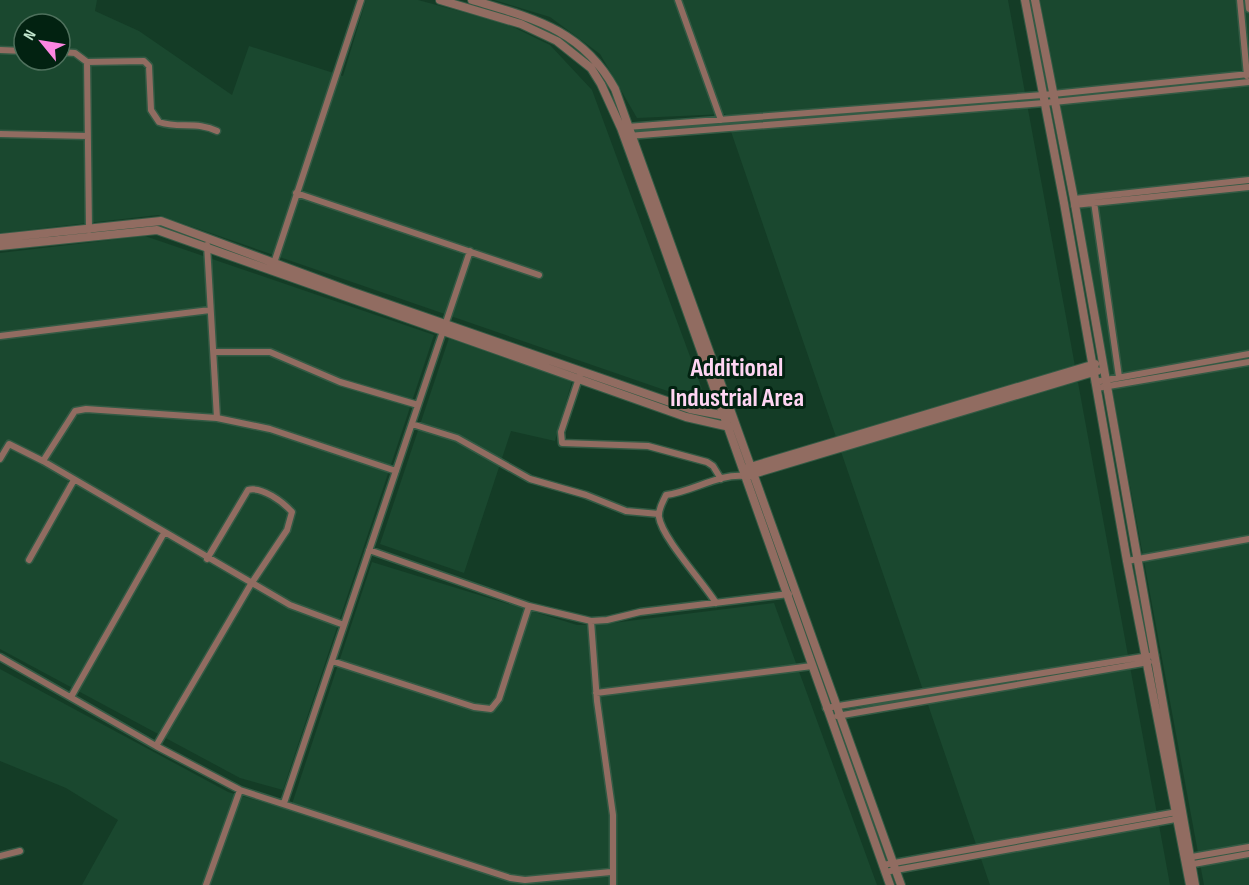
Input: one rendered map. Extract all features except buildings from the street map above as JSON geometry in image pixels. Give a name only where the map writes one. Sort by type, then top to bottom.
[{"type":"street","points":[[273,266],[361,0]]},
{"type":"street","points":[[440,0],[520,24],[564,45],[598,77],[626,132]]},
{"type":"street","points":[[472,0],[544,23],[575,41],[608,77],[727,416],[786,595],[890,885]]},
{"type":"street","points":[[678,0],[721,120]]},
{"type":"street","points":[[1025,0],[1074,202],[1137,559],[1152,659],[1195,885]]},
{"type":"street","points":[[1035,0],[1048,98],[1127,561],[1152,659]]},
{"type":"street","points":[[626,132],[721,120],[1248,82],[1240,0]]},
{"type":"street","points":[[1248,0],[1249,9]]},
{"type":"street","points":[[72,53],[87,62],[144,60],[149,66],[152,110],[159,122],[172,125],[195,124],[217,130]]},
{"type":"street","points":[[87,62],[89,233]]},
{"type":"street","points":[[626,132],[947,111],[1248,74]]},
{"type":"street","points":[[946,103],[947,111]]},
{"type":"street","points":[[0,134],[88,136]]},
{"type":"street","points":[[1074,202],[1249,180]]},
{"type":"street","points":[[1074,202],[1249,187]]},
{"type":"street","points":[[297,193],[539,275]]},
{"type":"street","points":[[1094,202],[1119,377]]},
{"type":"street","points":[[0,246],[161,221],[207,242],[580,375],[687,417],[730,427]]},
{"type":"street","points":[[0,238],[89,233]]},
{"type":"street","points":[[207,242],[217,418]]},
{"type":"street","points":[[284,803],[470,251]]},
{"type":"street","points":[[0,336],[210,310]]},
{"type":"street","points":[[214,352],[270,352],[340,382],[418,405]]},
{"type":"street","points":[[1106,383],[1119,377],[1249,354]]},
{"type":"street","points":[[1096,385],[1249,362]]},
{"type":"street","points":[[716,603],[685,563],[659,519],[666,495],[681,493],[721,479],[1102,366]]},
{"type":"street","points":[[580,375],[690,409],[727,416]]},
{"type":"street","points":[[580,375],[561,432],[562,443],[659,448],[707,462],[713,466],[721,479]]},
{"type":"street","points":[[43,461],[75,411],[86,409],[217,418],[270,429],[396,471]]},
{"type":"street","points":[[412,424],[457,438],[530,479],[586,495],[626,511],[659,514]]},
{"type":"street","points":[[0,459],[9,444],[43,461],[251,584],[290,605],[344,626]]},
{"type":"street","points":[[746,472],[796,593],[901,885]]},
{"type":"street","points":[[29,560],[74,480]]},
{"type":"street","points":[[156,746],[251,584],[287,530],[292,516],[289,509],[267,494],[258,490],[248,490],[207,559]]},
{"type":"street","points":[[70,697],[164,533]]},
{"type":"street","points":[[1127,561],[1249,539]]},
{"type":"street","points":[[369,550],[529,606],[591,621],[796,593]]},
{"type":"street","points":[[332,661],[474,707],[491,710],[499,699],[529,606]]},
{"type":"street","points":[[591,621],[596,693],[613,815],[611,872],[613,885]]},
{"type":"street","points":[[0,657],[156,746],[240,790],[510,878],[525,880],[611,872]]},
{"type":"street","points":[[826,708],[1152,659]]},
{"type":"street","points":[[830,717],[1152,659]]},
{"type":"street","points":[[596,693],[812,666]]},
{"type":"street","points":[[206,885],[240,790]]},
{"type":"street","points":[[884,868],[1181,814]]},
{"type":"street","points":[[1189,861],[1249,847]]},
{"type":"street","points":[[0,856],[20,850]]},
{"type":"street","points":[[1189,861],[1249,854]]},
{"type":"street","points":[[1189,861],[1190,885]]},
{"type":"shaded area","points":[[0,0],[97,0],[95,11],[139,31],[232,95],[249,46],[343,76],[366,0],[418,0],[507,24],[550,45],[592,90],[702,389],[682,396],[158,215],[0,233]]},
{"type":"shaded area","points":[[494,0],[1008,0],[1170,885],[990,885],[725,114],[637,118],[600,54],[550,17]]},
{"type":"shaded area","points":[[1040,0],[1249,0],[1249,885],[1204,885]]},
{"type":"shaded area","points":[[145,236],[434,335],[283,790],[240,778],[0,649],[0,253]]},
{"type":"shaded area","points":[[449,338],[572,381],[555,441],[511,431],[464,573],[380,544]]},
{"type":"shaded area","points":[[372,562],[577,625],[596,625],[774,603],[877,885],[82,885],[118,820],[66,788],[0,761],[0,669],[228,792],[290,810]]},
{"type":"district","name":"Additional Industrial Area","points":[[737,383]]}]
